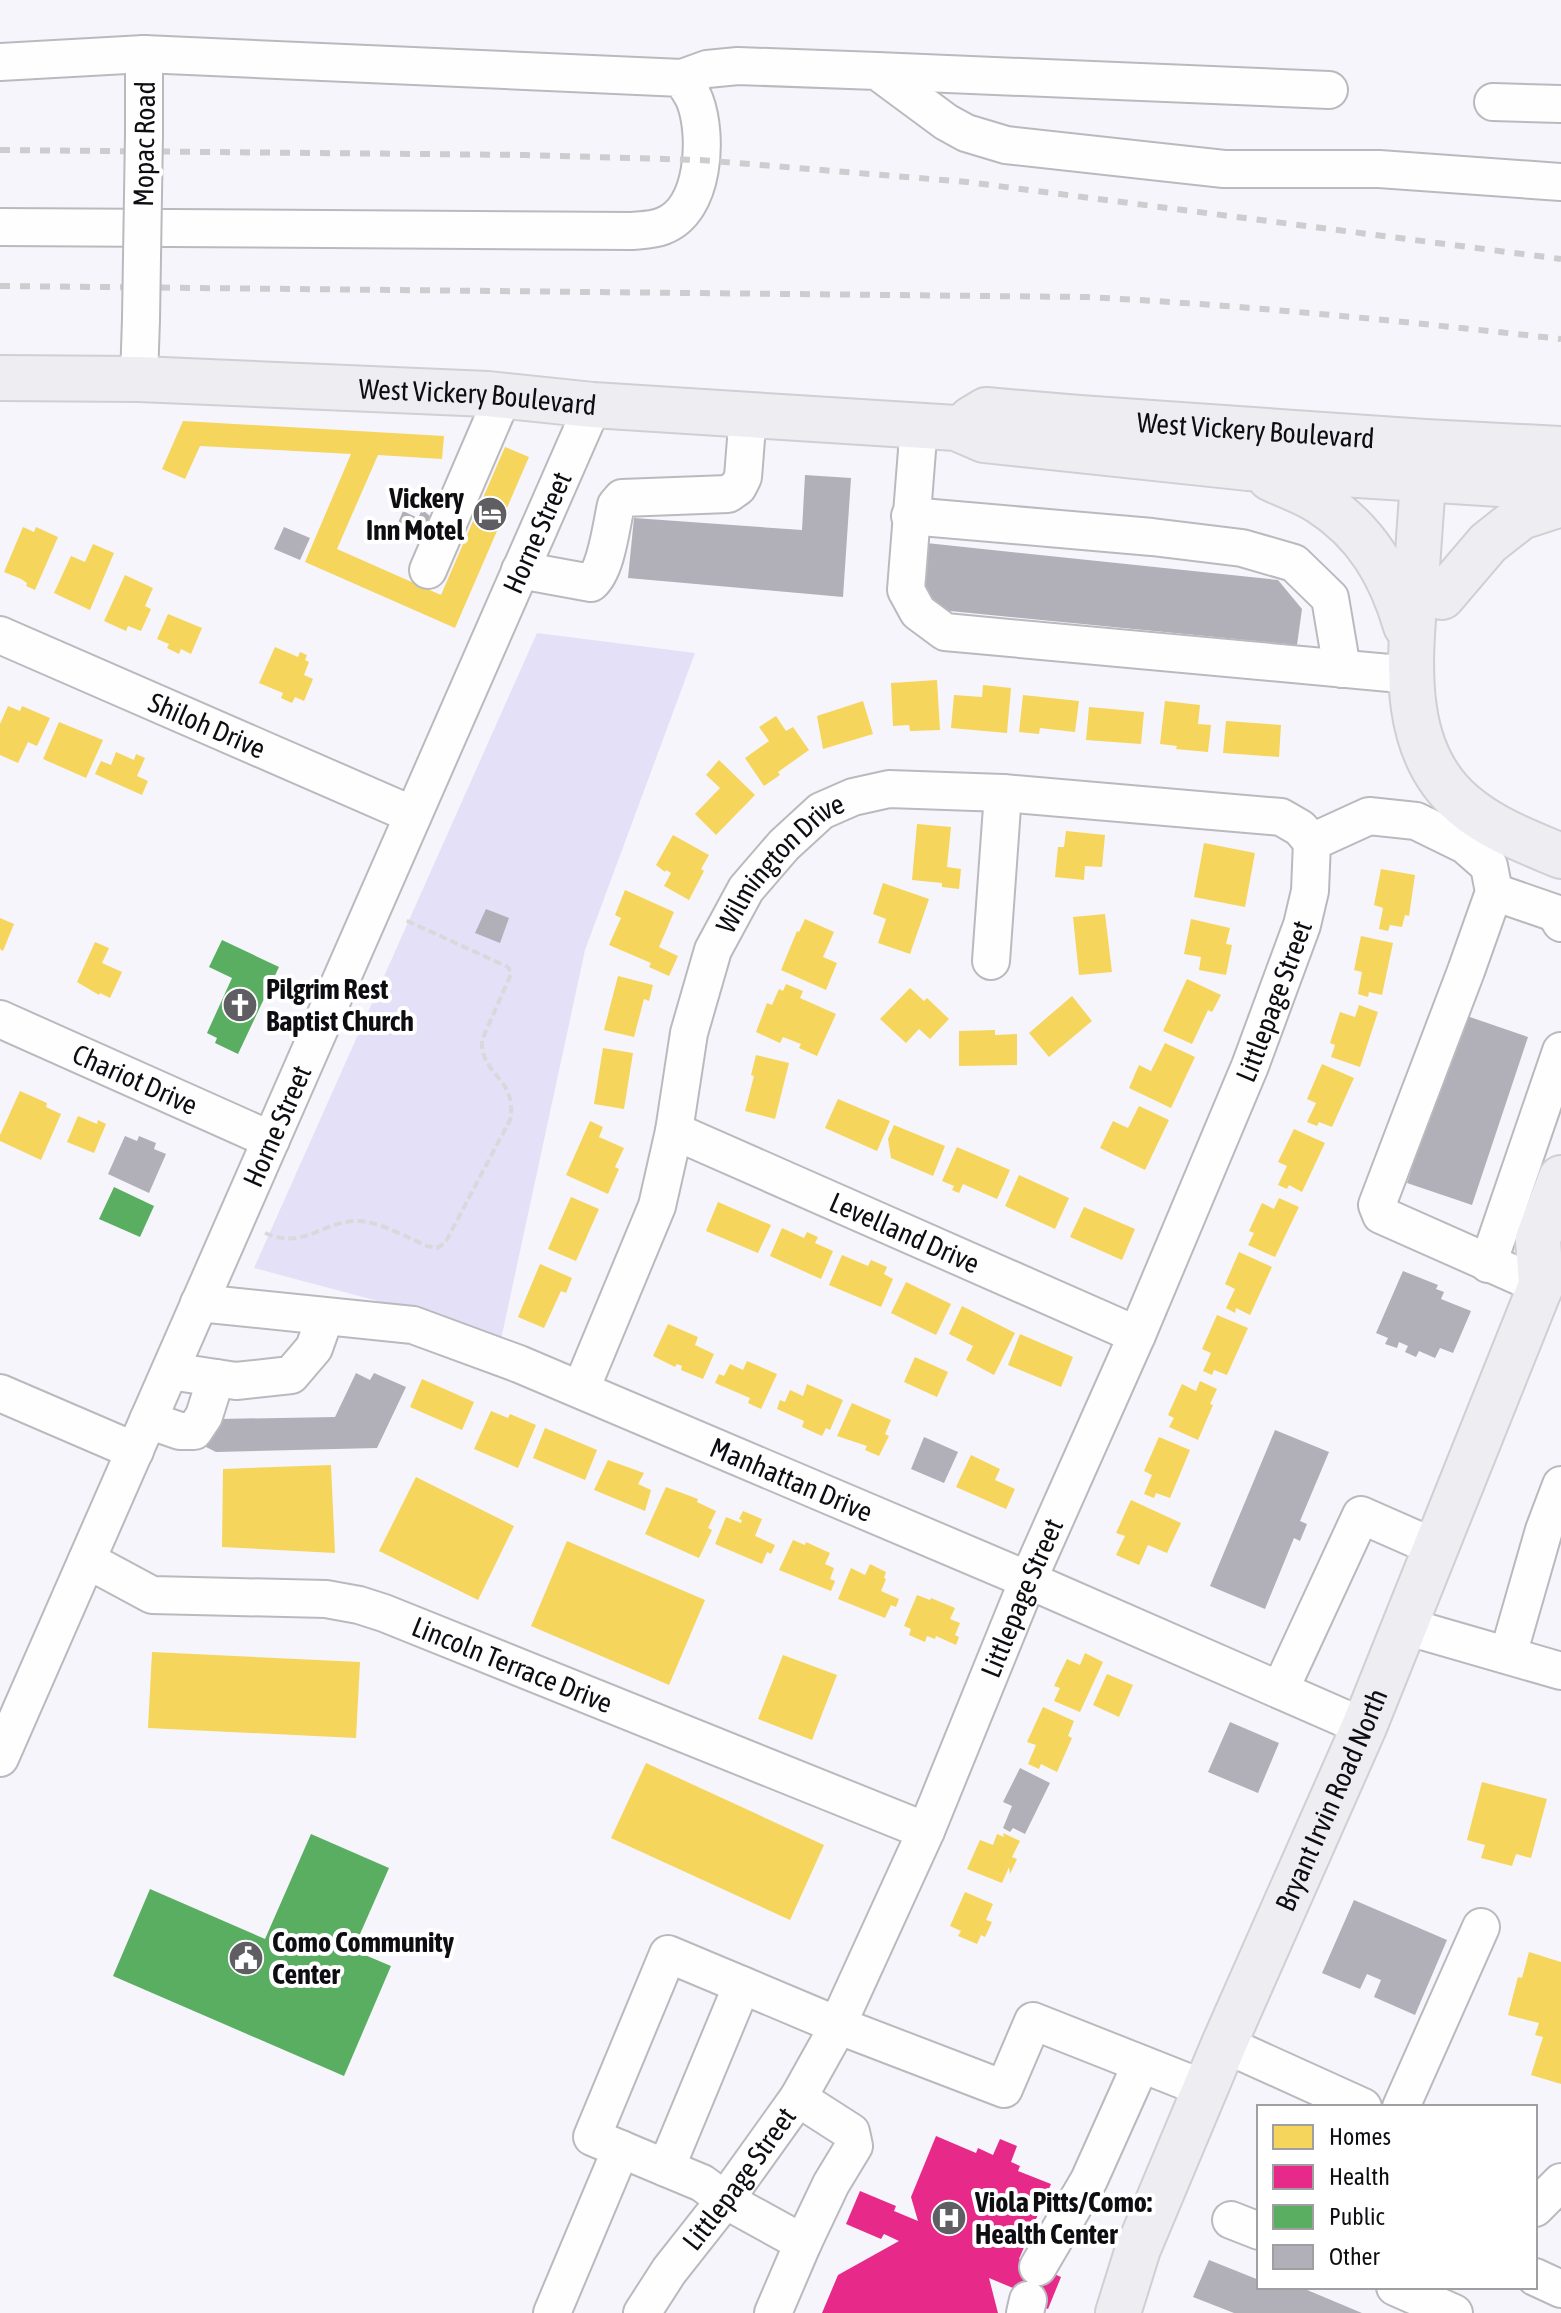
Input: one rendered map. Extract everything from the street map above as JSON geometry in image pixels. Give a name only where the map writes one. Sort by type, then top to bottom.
[{"type":"main road","name":"West Vickery Boulevard","points":[[0,378],[139,379],[503,396],[593,405],[938,426],[984,440],[1248,468],[1437,462],[1561,449]]},
{"type":"main road","name":"West Vickery Boulevard","points":[[938,426],[986,410],[1079,418],[1437,462],[1561,488]]},
{"type":"main road","points":[[1437,462],[1442,597],[1440,693],[1453,744],[1464,763],[1482,783],[1512,803],[1556,841]]},
{"type":"main road","points":[[1437,462],[1411,660],[1411,696],[1427,758],[1439,779],[1463,805],[1498,829],[1556,841]]},
{"type":"main road","points":[[1248,468],[1319,501],[1355,528],[1383,566],[1401,611],[1411,660]]},
{"type":"main road","points":[[1442,597],[1488,543],[1521,517],[1561,504]]},
{"type":"main road","name":"Bryant Irvin Road North","points":[[1118,2313],[1138,2249],[1224,2044],[1364,1727],[1551,1276],[1538,1239],[1561,1178]]},
{"type":"street","name":"Mopac Road","points":[[0,62],[144,54],[139,379]]},
{"type":"street","points":[[144,54],[682,78],[707,69],[738,66],[1329,90]]},
{"type":"street","points":[[877,71],[946,122],[966,133],[1006,145],[1224,169],[1395,169],[1561,182]]},
{"type":"street","points":[[0,227],[632,231],[665,226],[685,209],[698,185],[698,111],[682,78]]},
{"type":"street","points":[[1493,102],[1561,104]]},
{"type":"street","points":[[428,570],[503,396]]},
{"type":"street","name":"Horne Street","points":[[0,1758],[593,405]]},
{"type":"street","points":[[520,570],[591,583],[602,567],[616,505],[622,498],[728,494],[738,487],[743,477],[748,414]]},
{"type":"street","points":[[938,426],[910,516],[906,590],[918,612],[945,632],[1342,669],[1411,660]]},
{"type":"street","points":[[910,516],[1242,548],[1294,563],[1330,598],[1342,669]]},
{"type":"street","name":"Shiloh Drive","points":[[0,635],[413,815]]},
{"type":"street","name":"Wilmington Drive","points":[[581,1389],[657,1206],[674,1131],[689,1033],[713,950],[746,889],[784,845],[821,811],[853,797],[889,789],[1003,793],[1281,817],[1300,828],[1312,842]]},
{"type":"street","points":[[991,961],[1003,793]]},
{"type":"street","points":[[1312,842],[1369,816],[1416,821],[1465,845],[1489,866],[1494,892],[1377,1205],[1381,1215],[1488,1264],[1551,1276]]},
{"type":"street","name":"Littlepage Street","points":[[642,2313],[669,2271],[725,2200],[798,2098],[837,2025],[926,1831],[1028,1580],[1137,1335],[1250,1066],[1302,925],[1310,891],[1312,842]]},
{"type":"street","points":[[1494,892],[1555,913],[1561,923]]},
{"type":"street","name":"Chariot Drive","points":[[0,1019],[271,1140]]},
{"type":"street","points":[[1488,1264],[1561,1051]]},
{"type":"street","name":"Levelland Drive","points":[[674,1131],[1137,1335]]},
{"type":"street","name":"Manhattan Drive","points":[[199,1303],[413,1325],[581,1389],[1364,1727]]},
{"type":"street","points":[[170,1371],[236,1381],[291,1375],[314,1348],[325,1317]]},
{"type":"street","points":[[0,1393],[141,1436],[194,1431],[204,1416],[216,1378]]},
{"type":"street","points":[[1508,1655],[1544,1530],[1561,1485]]},
{"type":"street","points":[[1280,1690],[1361,1515],[1436,1548]]},
{"type":"street","name":"Lincoln Terrace Drive","points":[[87,1560],[152,1595],[326,1599],[384,1613],[926,1831]]},
{"type":"street","points":[[1405,1626],[1561,1671]]},
{"type":"street","points":[[1402,2105],[1481,1927]]},
{"type":"street","points":[[803,2243],[725,2200],[702,2183],[592,2137],[668,1954],[837,2025],[1004,2089],[1033,2021],[1205,2089]]},
{"type":"street","points":[[666,2168],[742,1985]]},
{"type":"street","points":[[1224,2044],[1359,2105]]},
{"type":"street","points":[[1030,2293],[1089,2180],[1141,2064]]},
{"type":"street","points":[[773,2313],[831,2184],[854,2146],[851,2132],[798,2098]]},
{"type":"street","points":[[552,2313],[621,2149]]},
{"type":"street","points":[[1537,2206],[1561,2182]]},
{"type":"street","points":[[1537,2278],[1561,2289]]},
{"type":"street","points":[[1401,2289],[1454,2306]]},
{"type":"path","points":[[265,1233],[285,1240],[295,1239],[356,1221],[371,1223],[437,1248],[445,1243],[510,1120],[513,1105],[510,1092],[481,1050],[482,1040],[511,974],[508,967],[403,919]]},
{"type":"shaded area","points":[[537,633],[695,653],[585,950],[500,1344],[374,1300],[254,1268]]},
{"type":"building: Homes","name":"Vickery Inn Motel","points":[[183,421],[444,436],[442,459],[378,455],[337,549],[441,595],[505,447],[529,457],[455,628],[305,562],[351,454],[200,446],[185,479],[162,469]]},
{"type":"building: Homes","points":[[23,527],[34,532],[36,527],[58,537],[35,590],[26,586],[27,583],[21,579],[4,572]]},
{"type":"building: Homes","points":[[93,544],[114,553],[90,610],[54,593],[71,556],[85,562]]},
{"type":"building: Homes","points":[[125,575],[153,588],[145,606],[151,609],[141,631],[128,626],[126,631],[104,621]]},
{"type":"building: Homes","points":[[168,614],[202,628],[191,654],[181,649],[179,654],[167,648],[169,644],[157,639]]},
{"type":"building: Homes","points":[[275,647],[298,657],[300,652],[307,655],[305,660],[309,662],[304,675],[313,679],[304,701],[295,697],[292,703],[281,698],[283,693],[259,683]]},
{"type":"building: Homes","points":[[937,680],[940,730],[910,731],[909,725],[893,726],[891,683]]},
{"type":"building: Homes","points":[[983,685],[1011,688],[1007,733],[951,728],[954,695],[982,697]]},
{"type":"building: Homes","points":[[1023,695],[1079,701],[1075,732],[1040,728],[1039,734],[1019,732]]},
{"type":"building: Homes","points":[[863,701],[873,734],[823,749],[817,716]]},
{"type":"building: Homes","points":[[1165,701],[1200,705],[1198,724],[1211,725],[1208,752],[1160,744]]},
{"type":"building: Homes","points":[[8,706],[20,711],[22,706],[50,718],[37,746],[28,742],[18,763],[0,755],[0,724]]},
{"type":"building: Homes","points":[[1089,707],[1144,712],[1141,744],[1086,740]]},
{"type":"building: Homes","points":[[776,716],[786,731],[793,727],[809,750],[764,786],[745,758],[769,741],[759,727]]},
{"type":"building: Homes","points":[[1226,721],[1281,725],[1279,757],[1223,753]]},
{"type":"building: Homes","points":[[59,722],[103,740],[86,778],[43,759]]},
{"type":"building: Homes","points":[[116,752],[134,760],[136,754],[145,758],[137,776],[148,781],[142,795],[95,774],[101,761],[111,765]]},
{"type":"building: Homes","points":[[719,760],[755,795],[716,835],[695,814],[720,788],[706,775]]},
{"type":"building: Homes","points":[[917,824],[951,827],[947,867],[961,869],[959,889],[942,887],[942,883],[912,880]]},
{"type":"building: Homes","points":[[1066,831],[1105,835],[1102,867],[1085,866],[1084,880],[1055,877],[1058,847],[1064,847]]},
{"type":"building: Homes","points":[[673,835],[709,855],[689,900],[664,886],[671,873],[656,865]]},
{"type":"building: Homes","points":[[1204,843],[1255,853],[1245,907],[1194,897]]},
{"type":"building: Homes","points":[[1381,869],[1415,875],[1409,916],[1405,915],[1402,927],[1390,925],[1388,931],[1379,929],[1383,908],[1374,905]]},
{"type":"building: Homes","points":[[883,883],[929,899],[910,954],[878,943],[886,919],[873,914]]},
{"type":"building: Homes","points":[[625,890],[674,912],[659,947],[678,956],[669,976],[649,967],[651,963],[609,945],[621,918],[615,915]]},
{"type":"building: Homes","points":[[1105,914],[1112,972],[1079,975],[1073,917]]},
{"type":"building: Homes","points":[[0,918],[14,924],[3,951],[0,949]]},
{"type":"building: Homes","points":[[805,919],[834,932],[823,957],[837,963],[826,990],[781,970]]},
{"type":"building: Homes","points":[[1191,919],[1230,928],[1226,944],[1232,945],[1226,975],[1199,970],[1201,957],[1184,954]]},
{"type":"building: Homes","points":[[1361,936],[1393,943],[1382,995],[1369,992],[1368,997],[1358,994],[1362,972],[1354,970]]},
{"type":"building: Homes","points":[[95,942],[109,948],[102,963],[122,972],[110,998],[77,982]]},
{"type":"building: Homes","points":[[618,976],[653,985],[649,1001],[644,999],[634,1037],[604,1030]]},
{"type":"building: Homes","points":[[1187,979],[1221,995],[1212,1012],[1208,1010],[1192,1044],[1163,1031]]},
{"type":"building: Homes","points":[[786,984],[803,991],[800,998],[836,1014],[817,1056],[799,1048],[801,1044],[783,1037],[780,1043],[756,1032],[767,1003],[772,1005],[779,989],[783,991]]},
{"type":"building: Homes","points":[[910,988],[924,1001],[927,998],[949,1019],[930,1039],[919,1029],[906,1043],[880,1019]]},
{"type":"building: Homes","points":[[1072,996],[1092,1021],[1049,1057],[1029,1033]]},
{"type":"building: Homes","points":[[1359,1005],[1378,1012],[1360,1067],[1331,1057],[1335,1045],[1330,1043],[1340,1012],[1355,1017]]},
{"type":"building: Homes","points":[[995,1030],[995,1035],[1017,1034],[1017,1065],[959,1066],[959,1031]]},
{"type":"building: Homes","points":[[1165,1043],[1195,1057],[1171,1108],[1129,1088],[1139,1065],[1151,1071]]},
{"type":"building: Homes","points":[[603,1048],[633,1053],[624,1109],[594,1104]]},
{"type":"building: Homes","points":[[756,1055],[789,1063],[775,1119],[745,1111]]},
{"type":"building: Homes","points":[[1322,1064],[1354,1078],[1332,1127],[1307,1122],[1316,1103],[1307,1099]]},
{"type":"building: Homes","points":[[20,1091],[47,1103],[46,1107],[61,1114],[41,1160],[0,1141]]},
{"type":"building: Homes","points":[[838,1099],[890,1121],[877,1151],[825,1128]]},
{"type":"building: Homes","points":[[1139,1106],[1169,1120],[1145,1170],[1100,1148],[1113,1121],[1128,1128]]},
{"type":"building: Homes","points":[[78,1116],[97,1124],[98,1120],[106,1124],[94,1153],[67,1142]]},
{"type":"building: Homes","points":[[590,1121],[603,1127],[599,1137],[624,1148],[608,1194],[566,1175]]},
{"type":"building: Homes","points":[[894,1125],[945,1146],[933,1176],[891,1158],[888,1139]]},
{"type":"building: Homes","points":[[1294,1129],[1325,1143],[1302,1192],[1289,1185],[1287,1189],[1278,1185],[1287,1166],[1278,1162]]},
{"type":"building: Homes","points":[[957,1147],[1010,1170],[997,1199],[963,1184],[959,1193],[952,1190],[954,1186],[942,1181]]},
{"type":"building: Homes","points":[[1019,1175],[1069,1198],[1055,1229],[1005,1206]]},
{"type":"building: Homes","points":[[571,1197],[599,1209],[576,1261],[548,1249]]},
{"type":"building: Homes","points":[[1279,1198],[1299,1207],[1275,1257],[1248,1245],[1254,1233],[1249,1231],[1262,1203],[1274,1209]]},
{"type":"building: Homes","points":[[718,1202],[771,1225],[758,1253],[706,1231]]},
{"type":"building: Homes","points":[[1084,1207],[1135,1229],[1122,1260],[1070,1237]]},
{"type":"building: Homes","points":[[782,1228],[804,1238],[807,1232],[818,1237],[815,1243],[833,1251],[821,1279],[770,1256]]},
{"type":"building: Homes","points":[[1239,1252],[1272,1267],[1250,1315],[1236,1308],[1235,1313],[1226,1308],[1235,1289],[1225,1284]]},
{"type":"building: Homes","points":[[842,1255],[868,1266],[871,1260],[887,1267],[884,1274],[893,1279],[881,1307],[829,1285]]},
{"type":"building: Homes","points":[[540,1264],[572,1278],[566,1293],[561,1291],[544,1328],[518,1317]]},
{"type":"building: Homes","points":[[906,1282],[951,1304],[936,1335],[891,1313]]},
{"type":"building: Homes","points":[[962,1306],[1015,1333],[994,1375],[966,1360],[973,1346],[949,1334]]},
{"type":"building: Homes","points":[[1217,1315],[1248,1328],[1227,1375],[1214,1370],[1212,1375],[1203,1371],[1211,1353],[1202,1349]]},
{"type":"building: Homes","points":[[668,1324],[698,1337],[695,1345],[714,1354],[703,1379],[681,1370],[682,1366],[677,1364],[675,1367],[653,1356]]},
{"type":"building: Homes","points":[[1020,1334],[1073,1357],[1061,1387],[1008,1365]]},
{"type":"building: Homes","points":[[915,1357],[948,1372],[937,1397],[904,1382]]},
{"type":"building: Homes","points":[[747,1361],[777,1374],[761,1409],[748,1403],[750,1398],[715,1383],[719,1374],[724,1376],[730,1364],[743,1370]]},
{"type":"building: Homes","points":[[422,1379],[474,1402],[462,1430],[410,1407]]},
{"type":"building: Homes","points":[[1200,1381],[1217,1389],[1198,1440],[1169,1427],[1174,1418],[1168,1415],[1182,1384],[1196,1391]]},
{"type":"building: Homes","points":[[807,1384],[843,1400],[830,1430],[826,1428],[822,1436],[802,1427],[804,1421],[777,1409],[780,1400],[785,1402],[790,1390],[803,1396]]},
{"type":"building: Homes","points":[[852,1403],[891,1420],[885,1434],[889,1436],[879,1456],[865,1450],[867,1446],[837,1436]]},
{"type":"building: Homes","points":[[491,1411],[508,1418],[510,1414],[536,1425],[518,1468],[474,1449]]},
{"type":"building: Homes","points":[[545,1428],[597,1450],[585,1480],[533,1458]]},
{"type":"building: Homes","points":[[1159,1437],[1190,1450],[1170,1498],[1156,1493],[1154,1498],[1144,1494],[1152,1475],[1144,1471]]},
{"type":"building: Homes","points":[[971,1455],[1000,1469],[995,1480],[1015,1489],[1006,1509],[956,1487]]},
{"type":"building: Homes","points":[[608,1460],[644,1473],[638,1484],[651,1490],[645,1511],[594,1490]]},
{"type":"building: Homes","points":[[331,1465],[335,1553],[222,1547],[223,1469]]},
{"type":"building: Homes","points":[[416,1477],[514,1526],[478,1600],[379,1551]]},
{"type":"building: Homes","points":[[666,1487],[698,1499],[697,1502],[716,1511],[708,1528],[712,1530],[699,1558],[645,1534]]},
{"type":"building: Homes","points":[[1131,1500],[1181,1523],[1167,1553],[1148,1545],[1139,1565],[1116,1555],[1125,1536],[1116,1533]]},
{"type":"building: Homes","points":[[743,1511],[762,1519],[755,1536],[775,1545],[771,1554],[767,1552],[762,1564],[715,1544],[726,1517],[741,1523],[739,1519]]},
{"type":"building: Homes","points":[[793,1540],[805,1545],[806,1542],[830,1553],[825,1564],[834,1568],[830,1579],[835,1581],[831,1591],[779,1570]]},
{"type":"building: Homes","points":[[567,1541],[705,1600],[669,1685],[531,1626]]},
{"type":"building: Homes","points":[[870,1564],[886,1572],[881,1591],[899,1599],[896,1607],[891,1605],[885,1618],[838,1599],[851,1568],[865,1575]]},
{"type":"building: Homes","points":[[917,1595],[955,1608],[950,1619],[960,1623],[955,1635],[959,1637],[956,1645],[936,1636],[935,1639],[927,1636],[925,1642],[909,1635],[911,1629],[904,1626]]},
{"type":"building: Homes","points":[[152,1652],[360,1662],[356,1738],[148,1728]]},
{"type":"building: Homes","points":[[1085,1653],[1103,1662],[1080,1712],[1054,1701],[1060,1688],[1054,1686],[1067,1659],[1080,1665]]},
{"type":"building: Homes","points":[[783,1655],[837,1675],[812,1740],[758,1719]]},
{"type":"building: Homes","points":[[1107,1674],[1133,1685],[1119,1717],[1093,1705]]},
{"type":"building: Homes","points":[[1043,1707],[1074,1721],[1068,1736],[1072,1738],[1057,1772],[1041,1764],[1039,1769],[1028,1764],[1036,1745],[1027,1742]]},
{"type":"building: Homes","points":[[646,1763],[824,1845],[790,1920],[611,1838]]},
{"type":"building: Homes","points":[[1482,1782],[1547,1799],[1531,1858],[1516,1854],[1512,1866],[1481,1858],[1485,1845],[1467,1840]]},
{"type":"building: Homes","points":[[1003,1833],[1020,1841],[1012,1857],[1017,1859],[1010,1874],[1009,1867],[1002,1883],[967,1869],[980,1840],[993,1845],[997,1834],[1004,1837]]},
{"type":"building: Homes","points":[[965,1892],[993,1904],[986,1920],[992,1922],[985,1937],[981,1935],[977,1944],[958,1936],[961,1931],[950,1926]]},
{"type":"building: Homes","points":[[1529,1952],[1561,1962],[1561,2084],[1531,2075],[1543,2037],[1535,2035],[1539,2023],[1508,2015],[1518,1977],[1522,1978]]},
{"type":"building: Health","points":[[936,2136],[976,2153],[978,2148],[993,2155],[1000,2139],[1017,2146],[1011,2162],[1020,2166],[1018,2171],[1051,2184],[1019,2259],[1061,2277],[1048,2309],[1011,2293],[1013,2288],[989,2278],[998,2313],[822,2313],[838,2275],[899,2241],[884,2234],[881,2239],[846,2224],[860,2191],[896,2206],[894,2211],[918,2221],[911,2197]]},
{"type":"building: Public","name":"Pilgrim Rest Baptist Church","points":[[222,940],[279,967],[238,1054],[215,1043],[217,1038],[207,1033],[232,978],[209,967]]},
{"type":"building: Public","points":[[114,1187],[154,1206],[140,1237],[99,1219]]},
{"type":"building: Public","name":"Como Community Center","points":[[311,1834],[389,1868],[353,1950],[391,1966],[344,2076],[113,1976],[150,1889],[265,1939]]},
{"type":"building: Other","points":[[805,475],[851,478],[843,597],[628,578],[634,518],[802,530]]},
{"type":"building: Other","points":[[403,511],[418,518],[424,511],[431,517],[428,524],[425,522],[418,541],[394,532]]},
{"type":"building: Other","points":[[284,527],[310,538],[300,560],[274,549]]},
{"type":"building: Other","points":[[917,542],[1278,580],[1302,609],[1297,645],[940,610],[913,578]]},
{"type":"building: Other","points":[[486,909],[509,918],[500,943],[475,933]]},
{"type":"building: Other","points":[[1464,1015],[1528,1037],[1472,1205],[1407,1183]]},
{"type":"building: Other","points":[[125,1136],[137,1141],[139,1136],[156,1143],[154,1149],[166,1154],[149,1193],[108,1174]]},
{"type":"building: Other","points":[[1403,1271],[1438,1285],[1436,1289],[1444,1292],[1441,1299],[1471,1311],[1453,1353],[1440,1348],[1435,1358],[1419,1351],[1416,1357],[1405,1352],[1408,1346],[1399,1342],[1397,1348],[1385,1344],[1388,1338],[1376,1333]]},
{"type":"building: Other","points":[[356,1373],[370,1380],[374,1373],[406,1387],[377,1448],[216,1452],[206,1447],[219,1419],[335,1417]]},
{"type":"building: Other","points":[[1275,1430],[1329,1452],[1300,1521],[1307,1524],[1300,1541],[1294,1538],[1265,1609],[1210,1586]]},
{"type":"building: Other","points":[[924,1437],[958,1452],[944,1483],[911,1469]]},
{"type":"building: Other","points":[[1230,1722],[1279,1743],[1258,1793],[1208,1772]]},
{"type":"building: Other","points":[[1020,1768],[1050,1783],[1025,1834],[1013,1828],[1010,1832],[1003,1828],[1012,1806],[1003,1802]]},
{"type":"building: Other","points":[[1354,1900],[1447,1940],[1415,2015],[1374,1997],[1381,1980],[1367,1974],[1360,1989],[1322,1973]]},
{"type":"building: Other","points":[[1209,2260],[1257,2279],[1257,2289],[1305,2289],[1362,2313],[1234,2313],[1193,2297]]},
{"type":"railway","points":[[0,150],[525,155],[700,160],[967,182],[1561,259]]},
{"type":"railway","points":[[0,286],[1085,297],[1323,314],[1561,339]]},
{"type":"place","name":"Vickery Inn Motel","points":[[490,514]]},
{"type":"place","name":"Pilgrim Rest Baptist Church","points":[[240,1005]]},
{"type":"place","name":"Como Community Center","points":[[246,1958]]},
{"type":"place","name":"Viola Pitts/Como: Health Center","points":[[949,2218]]}]
